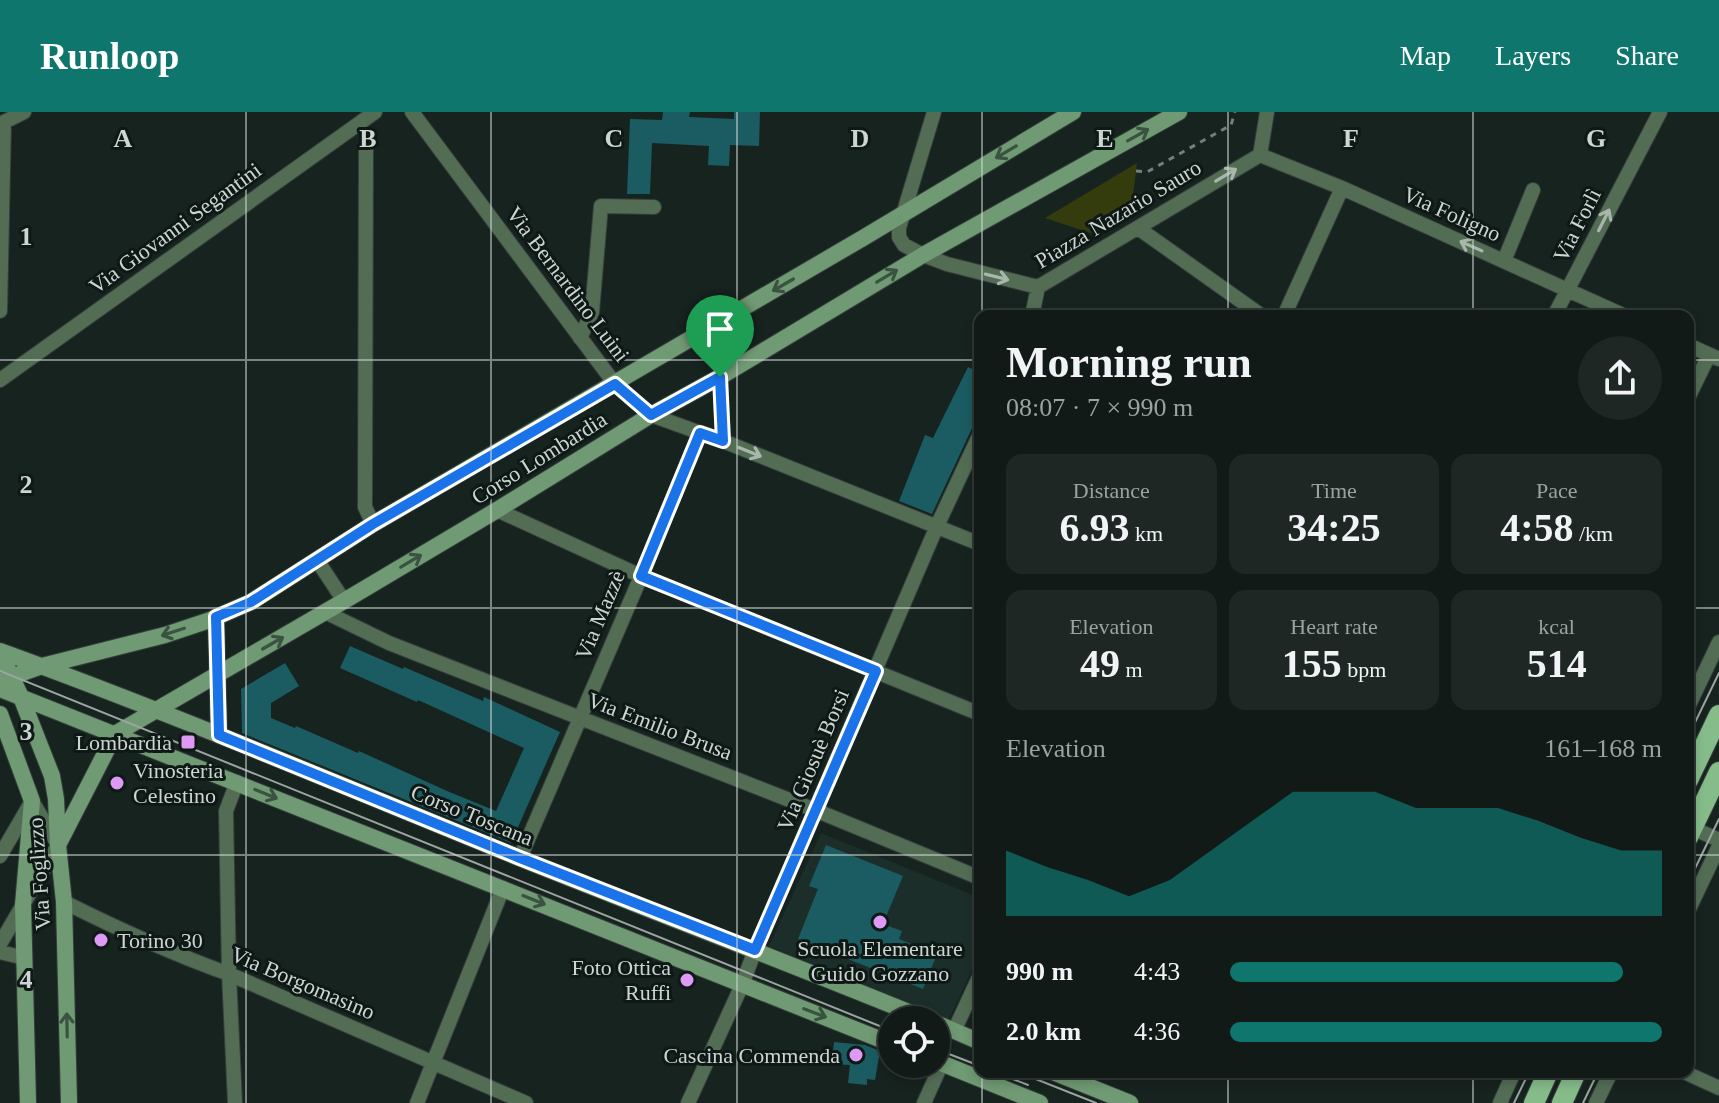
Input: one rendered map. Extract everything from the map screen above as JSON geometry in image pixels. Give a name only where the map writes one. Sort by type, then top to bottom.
[{"type":"main road","points":[[1694,767],[1719,715]]},
{"type":"main road","points":[[1694,821],[1719,772]]},
{"type":"main road","points":[[1534,1103],[1545,1078]]},
{"type":"main road","points":[[1562,1103],[1573,1078]]},
{"type":"street","points":[[0,311],[2,120],[24,112]]},
{"type":"street","name":"Via Giovanni Segantini","points":[[0,380],[375,112]]},
{"type":"street","name":"Via Bernardino Luini","points":[[412,112],[615,384],[651,415],[974,541]]},
{"type":"street","points":[[923,255],[904,245],[899,237],[899,228],[934,112]]},
{"type":"street","name":"Corso Lombardia","points":[[115,734],[923,255],[1179,112]]},
{"type":"street","points":[[1260,155],[1267,112]]},
{"type":"street","name":"Via Forlì","points":[[1557,310],[1660,112]]},
{"type":"street","name":"Corso Lombardia","points":[[4,682],[42,666],[165,635],[251,602],[373,524],[902,215],[1067,113]]},
{"type":"street","points":[[366,147],[365,507],[373,524]]},
{"type":"street","name":"Piazza Nazario Sauro","points":[[923,255],[1038,287],[1260,155]]},
{"type":"street","name":"Via Foligno","points":[[1260,155],[1342,188],[1612,310]]},
{"type":"street","points":[[1287,310],[1342,188]]},
{"type":"street","points":[[1504,261],[1533,190]]},
{"type":"street","points":[[580,338],[592,312],[601,206],[654,207]]},
{"type":"street","points":[[1138,228],[1254,310]]},
{"type":"street","points":[[1033,310],[1038,287]]},
{"type":"street","points":[[1694,348],[1714,357],[1694,389]]},
{"type":"street","points":[[720,377],[723,441]]},
{"type":"street","name":"Via Mazzè","points":[[520,858],[700,433]]},
{"type":"street","name":"Via Giosuè Borsi","points":[[688,1103],[974,447]]},
{"type":"street","points":[[497,510],[641,576],[974,712]]},
{"type":"street","points":[[317,560],[344,601]]},
{"type":"street","name":"Via Emilio Brusa","points":[[325,612],[389,643],[974,876]]},
{"type":"street","points":[[216,617],[219,735]]},
{"type":"street","points":[[1694,678],[1719,642]]},
{"type":"street","name":"Corso Toscana","points":[[0,652],[158,710],[893,1006]]},
{"type":"street","name":"Via Foglizzo","points":[[0,652],[4,682],[21,697],[52,776],[56,799],[64,902],[69,1103]]},
{"type":"street","points":[[21,697],[878,1038]]},
{"type":"street","name":"Via Foglizzo","points":[[0,714],[32,801],[23,905],[28,1103]]},
{"type":"street","points":[[0,944],[58,845],[115,734]]},
{"type":"street","points":[[235,1103],[226,811],[237,782]]},
{"type":"street","points":[[0,856],[32,801],[58,845]]},
{"type":"street","points":[[1694,832],[1719,840]]},
{"type":"street","points":[[1694,898],[1719,846]]},
{"type":"street","points":[[417,1103],[503,888]]},
{"type":"street","name":"Via Borgomasino","points":[[64,902],[155,945],[526,1103]]},
{"type":"street","name":"Via Foglizzo","points":[[0,952],[25,958]]},
{"type":"street","points":[[954,1031],[974,988]]},
{"type":"street","points":[[950,1029],[974,1039]]},
{"type":"street","points":[[950,1066],[974,1076]]},
{"type":"street","points":[[1694,1077],[1719,1088]]},
{"type":"street","points":[[924,1103],[933,1078]]},
{"type":"street","points":[[978,1078],[1040,1103]]},
{"type":"street","points":[[1068,1078],[1130,1103]]},
{"type":"street","points":[[1500,1103],[1511,1078]]},
{"type":"street","points":[[1596,1103],[1608,1078]]},
{"type":"path","points":[[1136,171],[1147,172],[1231,125],[1235,112]]},
{"type":"shaded area","name":"Scuola Elementare Guido Gozzano","points":[[821,833],[974,896],[974,966],[950,1017],[950,1006],[917,1006],[769,946]]},
{"type":"green space","points":[[1137,163],[1131,212],[1096,235],[1045,218]]},
{"type":"building","points":[[663,112],[690,112],[689,117],[734,119],[734,112],[760,112],[759,146],[730,145],[729,166],[708,165],[709,146],[652,143],[650,194],[627,194],[630,119],[662,120]]},
{"type":"building","points":[[968,367],[974,370],[974,424],[932,514],[899,501],[925,435],[933,438]]},
{"type":"building","points":[[350,646],[483,701],[484,697],[560,732],[511,843],[242,733],[241,689],[285,663],[299,686],[271,703],[271,718],[359,751],[496,811],[524,748],[340,668]]},
{"type":"building","points":[[826,845],[903,876],[883,924],[902,931],[899,939],[937,954],[923,989],[798,939],[818,889],[809,886]]},
{"type":"building","name":"Cascina Commenda","points":[[834,1042],[865,1045],[878,1050],[875,1080],[867,1079],[867,1085],[848,1083],[850,1065],[832,1064]]},
{"type":"tram line","points":[[0,671],[878,1025]]},
{"type":"tram line","points":[[1694,725],[1719,673]]},
{"type":"tram line","points":[[1694,871],[1719,819]]},
{"type":"tram line","points":[[950,1054],[974,1064]]},
{"type":"tram line","points":[[1010,1078],[1028,1085]]},
{"type":"tram line","points":[[1033,1078],[1096,1103]]},
{"type":"tram line","points":[[1514,1103],[1526,1078]]},
{"type":"tram line","points":[[1583,1103],[1595,1078]]},
{"type":"place","name":"Lombardia","points":[[188,742]]},
{"type":"place","name":"Vinosteria Celestino","points":[[117,783]]},
{"type":"place","name":"Scuola Elementare Guido Gozzano","points":[[880,922]]},
{"type":"place","name":"Torino 30","points":[[101,940]]},
{"type":"place","name":"Foto Ottica Ruffi","points":[[687,980]]},
{"type":"place","name":"Cascina Commenda","points":[[856,1055]]},
{"type":"route","points":[[720,377],[723,441],[700,433],[641,576],[876,671],[755,950],[219,735],[216,617],[251,602],[373,524],[615,384],[651,415],[720,377]]}]
